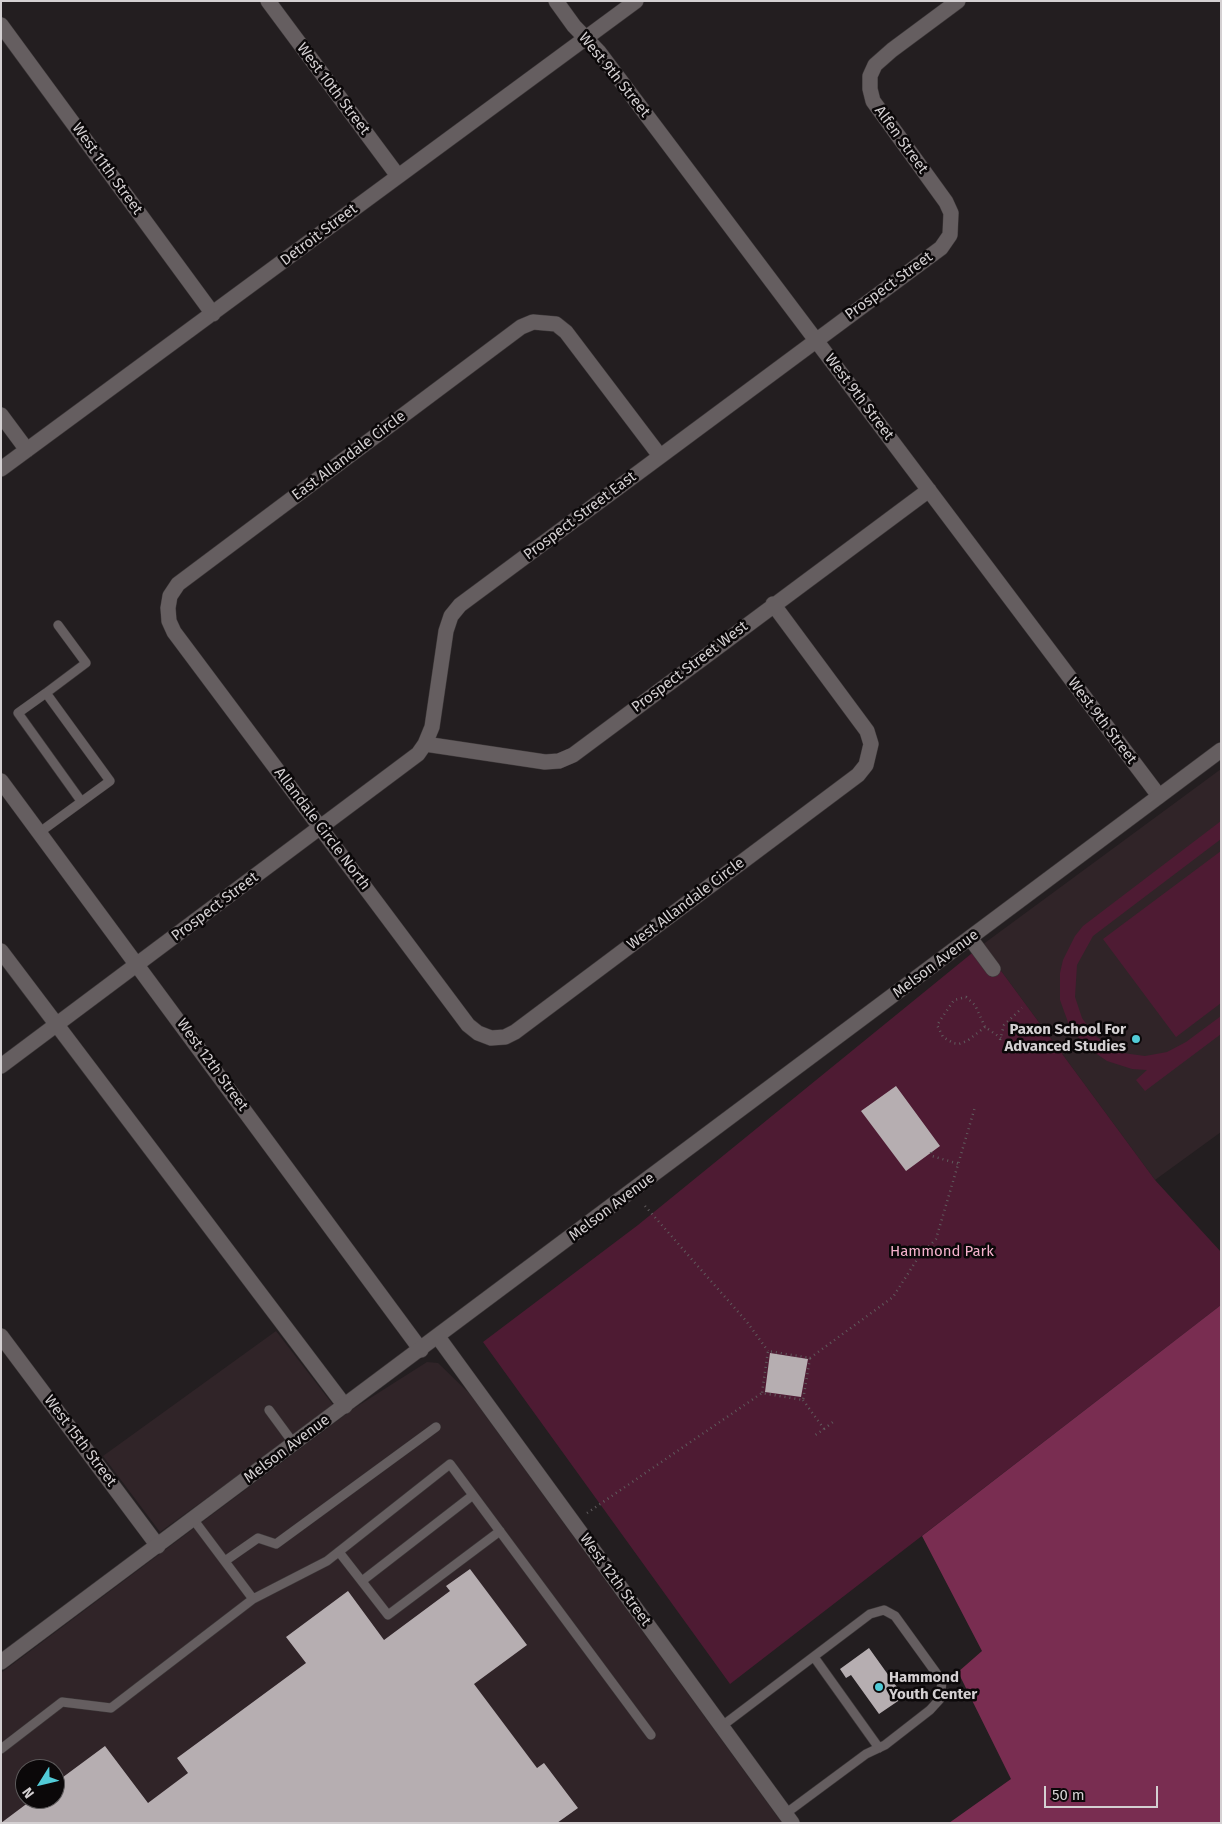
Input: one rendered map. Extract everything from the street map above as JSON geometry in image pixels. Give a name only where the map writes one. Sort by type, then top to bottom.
[{"type":"street","name":"West 10th Street","points":[[268,1],[398,176]]},
{"type":"street","name":"West 9th Street","points":[[556,1],[585,38],[599,52],[1159,796]]},
{"type":"street","name":"Detroit Street","points":[[1,469],[636,1]]},
{"type":"street","name":"Alfen Street","points":[[952,224],[951,214],[946,202],[874,101],[870,83],[875,65],[958,1]]},
{"type":"street","name":"West 11th Street","points":[[1,25],[213,314]]},
{"type":"street","name":"Prospect Street","points":[[816,340],[941,248],[950,235],[952,224]]},
{"type":"street","name":"East Allandale Circle","points":[[168,608],[170,596],[178,584],[521,327],[533,322],[556,324],[566,332],[660,456]]},
{"type":"street","name":"Prospect Street East","points":[[425,744],[436,709],[446,631],[451,616],[460,605],[816,340]]},
{"type":"street","points":[[1,415],[27,450]]},
{"type":"street","name":"Prospect Street West","points":[[425,744],[545,762],[559,761],[573,755],[773,604],[929,490]]},
{"type":"street","name":"West Allandale Circle","points":[[491,1038],[504,1037],[515,1032],[858,774],[870,755],[871,744],[867,731],[773,604]]},
{"type":"street","name":"Allandale Circle North","points":[[168,608],[169,621],[174,632],[468,1025],[478,1033],[491,1038]]},
{"type":"street","name":"Prospect Street","points":[[1,1066],[410,761],[425,744]]},
{"type":"street","name":"Melson Avenue","points":[[1,1662],[422,1350],[1221,750]]},
{"type":"street","name":"West 12th Street","points":[[1,781],[422,1350]]},
{"type":"street","points":[[970,938],[993,968]]},
{"type":"street","points":[[1,951],[345,1406]]},
{"type":"street","name":"West 15th Street","points":[[1,1336],[158,1546]]},
{"type":"street","name":"West 12th Street","points":[[438,1337],[788,1818]]},
{"type":"lane","points":[[58,625],[86,664],[18,713],[81,801]]},
{"type":"lane","points":[[40,832],[110,781],[46,694]]},
{"type":"lane","points":[[269,1410],[294,1444]]},
{"type":"lane","points":[[225,1561],[258,1538],[276,1544],[436,1427]]},
{"type":"lane","points":[[1,1749],[62,1702],[111,1708],[253,1599],[328,1561],[450,1464],[651,1735]]},
{"type":"lane","points":[[362,1581],[473,1495]]},
{"type":"lane","points":[[193,1519],[253,1599]]},
{"type":"lane","points":[[339,1552],[388,1615],[500,1531]]},
{"type":"lane","points":[[722,1726],[870,1614],[884,1610],[894,1616],[942,1681],[940,1699],[930,1710],[879,1748],[866,1754],[788,1818]]},
{"type":"lane","points":[[814,1657],[879,1748]]},
{"type":"path","points":[[986,1028],[959,1044],[943,1037],[937,1025],[954,1000],[966,997],[975,1005],[986,1028],[1001,1039],[1004,1025],[1022,1008]]},
{"type":"path","points":[[803,1400],[810,1358],[893,1297],[918,1258],[936,1239],[976,1107]]},
{"type":"path","points":[[932,1152],[932,1156],[959,1164]]},
{"type":"path","points":[[645,1206],[747,1322],[768,1351],[762,1393]]},
{"type":"path","points":[[768,1351],[810,1358]]},
{"type":"path","points":[[587,1513],[762,1393],[803,1400],[824,1429]]},
{"type":"path","points":[[814,1436],[834,1422]]},
{"type":"shaded area","name":"Paxon School For Advanced Studies","points":[[1221,769],[1221,1132],[1155,1180],[982,945]]},
{"type":"shaded area","points":[[1221,1305],[1221,1823],[949,1823],[1011,1779],[958,1672],[982,1651],[922,1536]]},
{"type":"shaded area","points":[[276,1331],[334,1406],[160,1532],[103,1456]]},
{"type":"shaded area","points":[[427,1362],[438,1363],[469,1393],[782,1823],[1,1823],[1,1673],[353,1409]]},
{"type":"green space","points":[[1221,821],[1221,839],[1093,936],[1077,965],[1075,997],[1082,1018],[1095,1036],[1123,1053],[1145,1056],[1167,1052],[1186,1042],[1221,1016],[1221,1034],[1145,1091],[1136,1080],[1147,1070],[1132,1069],[1107,1061],[1085,1046],[1069,1025],[1060,1000],[1060,973],[1063,960],[1075,936],[1083,926]]},
{"type":"green space","points":[[1221,851],[1221,1003],[1176,1037],[1103,939]]},
{"type":"green space","name":"Hammond Park","points":[[982,945],[1155,1180],[1221,1252],[1221,1305],[730,1684],[483,1342],[638,1225]]},
{"type":"building","points":[[896,1086],[940,1146],[906,1171],[861,1111]]},
{"type":"building","points":[[770,1353],[808,1359],[801,1397],[765,1392]]},
{"type":"building","points":[[470,1569],[527,1645],[474,1684],[537,1768],[544,1763],[578,1808],[557,1823],[1,1823],[20,1809],[65,1809],[65,1776],[105,1746],[148,1803],[188,1773],[177,1758],[306,1663],[286,1637],[348,1591],[384,1640],[450,1591],[446,1586]]},
{"type":"building","name":"Hammond Youth Center","points":[[869,1648],[904,1697],[879,1714],[851,1675],[846,1678],[840,1669]]},
{"type":"place","name":"Paxon School For Advanced Studies","points":[[1136,1039]]},
{"type":"place","name":"Hammond Youth Center","points":[[879,1687]]}]
